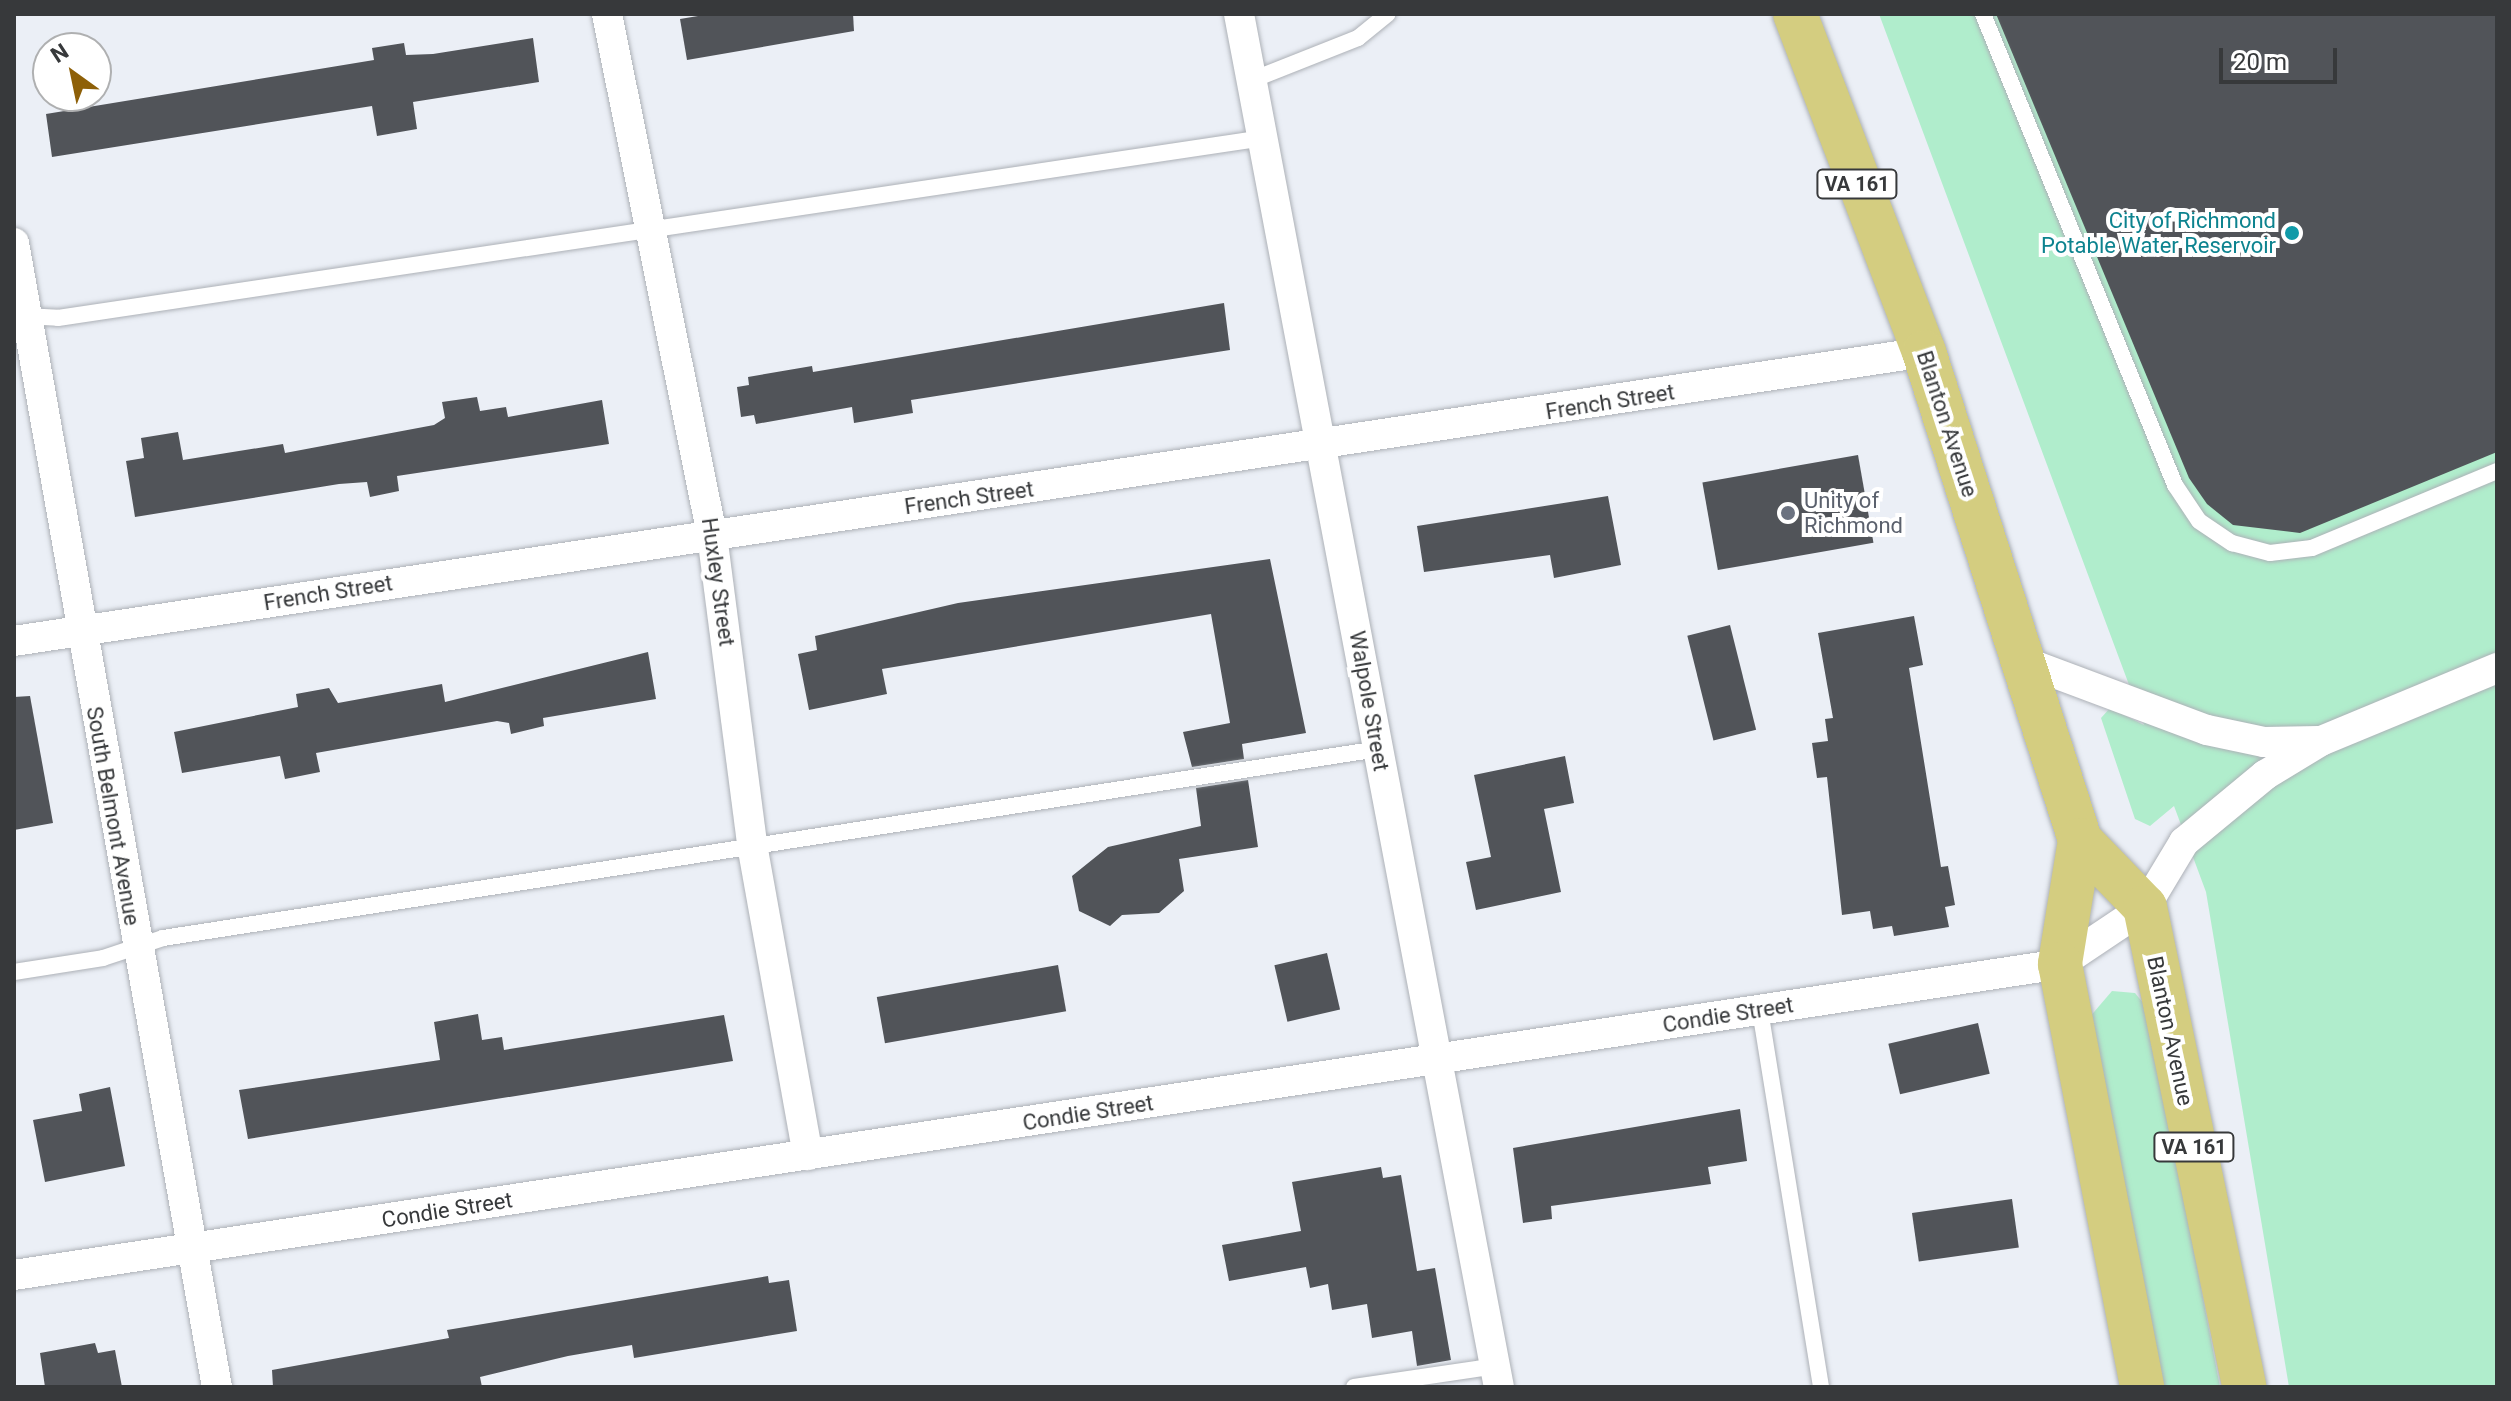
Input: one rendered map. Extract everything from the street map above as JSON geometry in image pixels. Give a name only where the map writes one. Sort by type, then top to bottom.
[{"type":"main road","name":"Blanton Avenue","points":[[1795,14],[1924,352],[2080,840],[2060,964],[2142,1387]]},
{"type":"main road","name":"Blanton Avenue","points":[[2080,840],[2145,907],[2244,1387]]},
{"type":"street","name":"Huxley Street","points":[[607,14],[655,226],[712,535],[753,850],[808,1155]]},
{"type":"street","name":"Walpole Street","points":[[1239,14],[1323,447],[1435,1059],[1498,1376]]},
{"type":"street","name":"South Belmont Avenue","points":[[14,243],[21,316],[217,1387]]},
{"type":"street","name":"French Street","points":[[14,641],[712,535],[1323,447],[1924,352]]},
{"type":"street","points":[[2025,662],[2207,730],[2264,742],[2321,741]]},
{"type":"street","points":[[2145,907],[2184,842],[2221,807],[2321,741],[2497,668]]},
{"type":"street","name":"Condie Street","points":[[14,1275],[2060,964],[2145,907]]},
{"type":"lane","points":[[1252,80],[1358,38],[1388,14]]},
{"type":"lane","points":[[1983,14],[2175,485],[2199,521],[2232,543],[2270,553],[2312,548],[2497,471]]},
{"type":"lane","points":[[21,316],[58,318],[655,226],[1264,138]]},
{"type":"lane","points":[[14,972],[136,947],[1378,749]]},
{"type":"lane","points":[[1760,1010],[1821,1387]]},
{"type":"lane","points":[[1354,1387],[1498,1376]]},
{"type":"green space","points":[[1879,14],[2497,14],[2497,1387],[2289,1387],[2206,892],[2174,806],[2150,826],[2135,819],[2101,718],[2110,708],[2144,725]]},
{"type":"green space","points":[[2112,991],[2135,993],[2148,1009],[2220,1387],[2161,1387],[2088,1019]]},
{"type":"building","points":[[710,14],[853,14],[854,31],[687,60],[680,19]]},
{"type":"building","name":"City of Richmond Potable Water Reservoir","points":[[1996,14],[2497,14],[2497,452],[2300,533],[2233,525],[2207,504],[2189,478]]},
{"type":"building","points":[[533,38],[539,82],[413,102],[417,129],[377,136],[372,106],[52,157],[46,114],[112,112],[112,103],[374,60],[372,48],[404,43],[406,55],[433,54]]},
{"type":"building","points":[[1224,303],[1230,350],[911,400],[913,413],[854,423],[852,407],[756,424],[754,415],[741,417],[737,387],[749,385],[748,377],[812,366],[813,372]]},
{"type":"building","points":[[477,397],[480,411],[506,407],[508,417],[602,400],[609,444],[397,476],[399,491],[370,497],[367,482],[339,484],[135,517],[126,461],[144,458],[141,438],[178,432],[183,460],[283,444],[285,453],[434,425],[445,418],[442,402]]},
{"type":"building","name":"Unity of Richmond","points":[[1858,455],[1873,543],[1718,570],[1702,482]]},
{"type":"building","points":[[1608,496],[1621,565],[1554,578],[1550,555],[1424,572],[1417,526]]},
{"type":"building","points":[[1270,559],[1306,733],[1242,744],[1244,759],[1192,767],[1183,732],[1230,723],[1211,614],[882,669],[887,694],[809,710],[798,654],[817,650],[815,636],[958,603]]},
{"type":"building","points":[[1914,616],[1923,665],[1909,668],[1941,867],[1948,866],[1955,905],[1945,907],[1949,927],[1894,936],[1892,926],[1873,929],[1870,911],[1842,915],[1827,777],[1817,778],[1812,743],[1828,741],[1825,719],[1833,718],[1818,633]]},
{"type":"building","points":[[1730,625],[1756,730],[1713,740],[1687,636]]},
{"type":"building","points":[[648,652],[656,699],[543,718],[544,726],[511,734],[509,723],[497,721],[316,753],[320,772],[285,779],[280,756],[182,773],[174,732],[298,707],[296,694],[329,688],[338,703],[442,684],[445,702]]},
{"type":"building","points":[[30,696],[53,823],[14,830],[14,697]]},
{"type":"building","points":[[1565,756],[1574,803],[1544,809],[1561,892],[1476,910],[1466,862],[1491,857],[1474,775]]},
{"type":"building","points":[[1248,780],[1258,847],[1179,859],[1184,891],[1159,913],[1122,915],[1110,926],[1079,911],[1072,876],[1108,847],[1201,826],[1196,788]]},
{"type":"building","points":[[1327,953],[1340,1010],[1287,1022],[1274,965]]},
{"type":"building","points":[[1058,965],[1066,1011],[885,1043],[877,997]]},
{"type":"building","points":[[478,1014],[482,1040],[502,1037],[504,1050],[724,1015],[733,1061],[248,1139],[239,1090],[440,1060],[434,1022]]},
{"type":"building","points":[[1978,1023],[1990,1074],[1900,1094],[1888,1044]]},
{"type":"building","points":[[110,1087],[125,1166],[45,1182],[33,1120],[82,1111],[79,1094]]},
{"type":"building","points":[[1740,1109],[1747,1161],[1708,1167],[1711,1184],[1551,1206],[1552,1219],[1523,1223],[1513,1148]]},
{"type":"building","points":[[1381,1167],[1383,1178],[1401,1175],[1417,1271],[1435,1268],[1451,1360],[1417,1366],[1412,1331],[1372,1338],[1367,1304],[1332,1310],[1328,1284],[1310,1288],[1306,1267],[1229,1281],[1222,1245],[1301,1231],[1292,1182]]},
{"type":"building","points":[[2012,1199],[2019,1248],[1919,1262],[1912,1213]]},
{"type":"building","points":[[768,1276],[769,1283],[789,1280],[797,1331],[634,1358],[632,1345],[568,1356],[480,1377],[482,1387],[273,1387],[272,1370],[449,1338],[447,1330]]},
{"type":"building","points":[[95,1343],[98,1353],[115,1350],[122,1387],[45,1387],[40,1353]]},
{"type":"place","name":"City of Richmond Potable Water Reservoir","points":[[2292,233]]},
{"type":"place","name":"Unity of Richmond","points":[[1788,513]]}]
